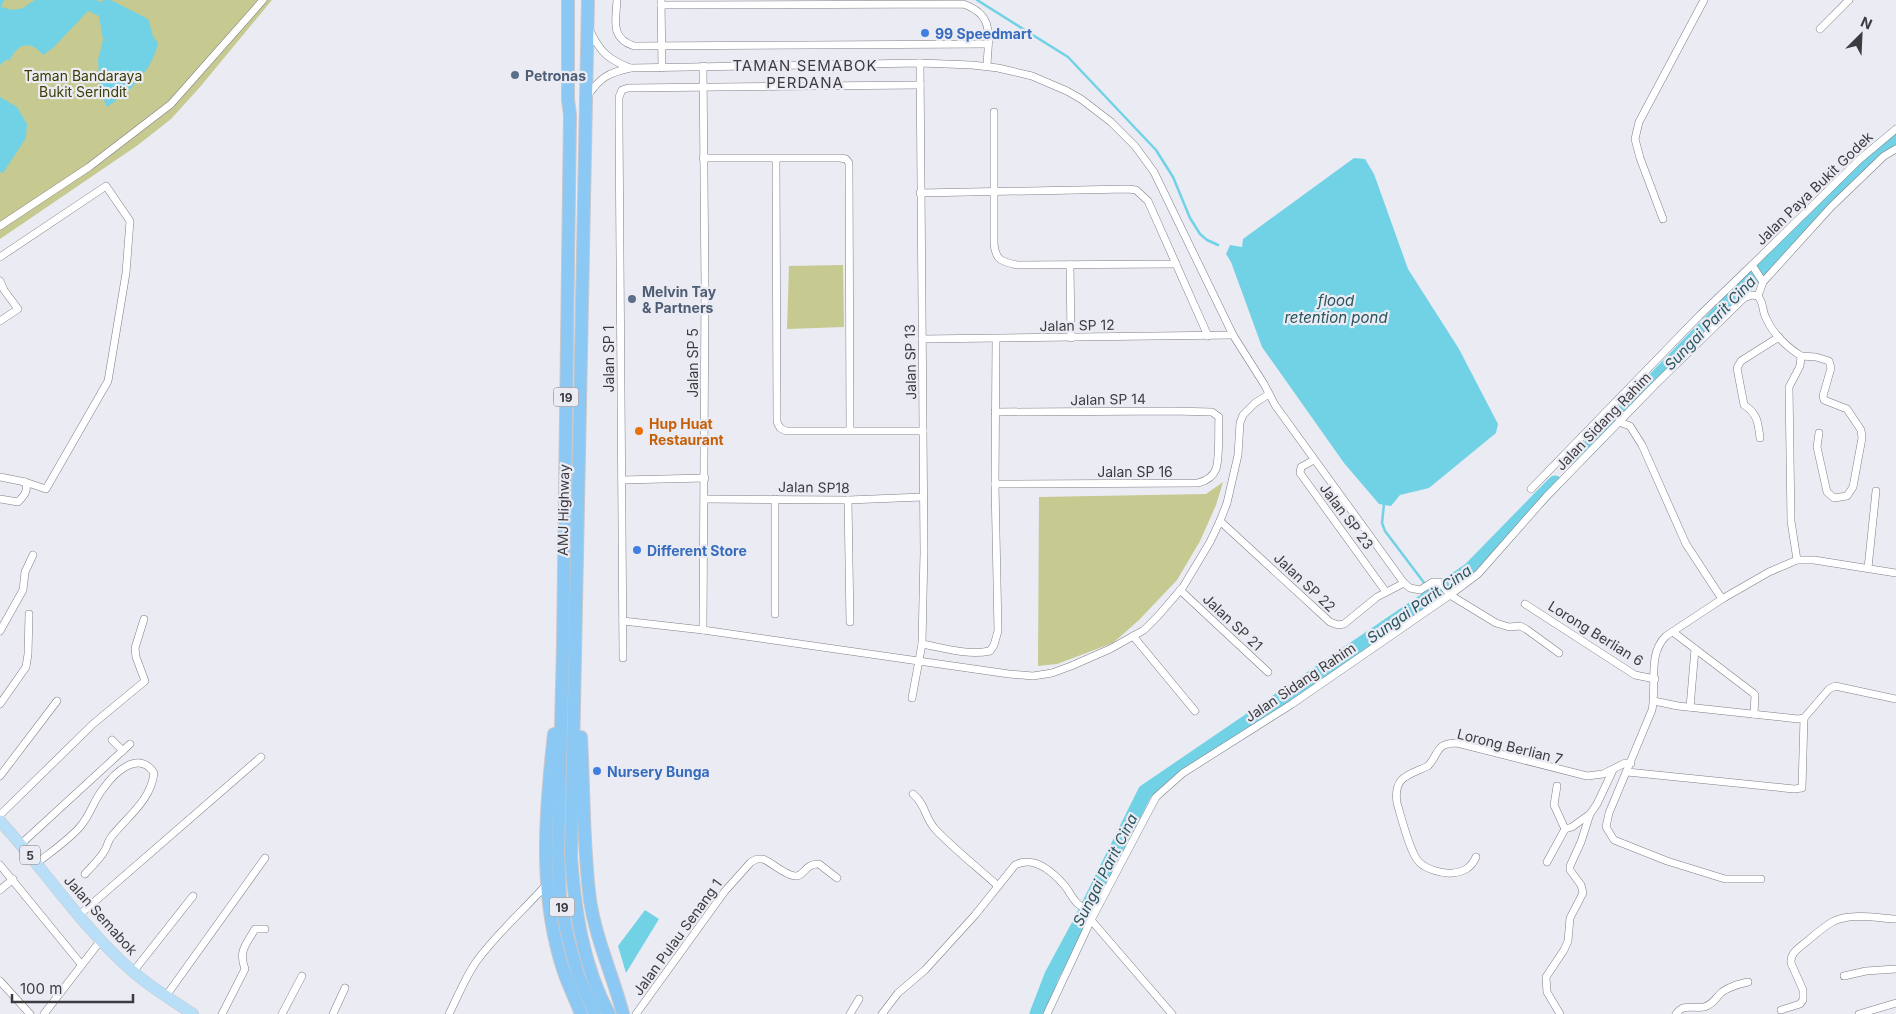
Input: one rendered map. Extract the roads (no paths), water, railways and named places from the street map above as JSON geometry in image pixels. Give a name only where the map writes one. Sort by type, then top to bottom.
[{"type":"highway","name":"AMJ Highway","points":[[568,0],[568,100],[570,115],[569,646]]},
{"type":"highway","name":"AMJ Highway","points":[[588,0],[587,98],[566,795],[574,898],[580,936],[594,978],[609,1014]]},
{"type":"highway","points":[[569,646],[548,786],[546,857],[551,914],[557,944],[565,974],[581,1014]]},
{"type":"highway","points":[[569,646],[584,793],[587,868],[591,902],[598,935],[623,1014]]},
{"type":"highway","name":"AMJ Highway","points":[[566,795],[558,854],[560,897],[568,939],[578,975],[595,1014]]},
{"type":"highway","points":[[618,997],[627,1014]]},
{"type":"main road","name":"Jalan Semabok","points":[[0,822],[37,863],[78,916],[132,972],[193,1014]]},
{"type":"street","points":[[0,226],[89,166],[172,104],[263,0]]},
{"type":"street","points":[[616,0],[616,30],[619,37],[625,43],[634,46],[662,48],[988,44]]},
{"type":"street","points":[[1663,219],[1640,158],[1635,139],[1639,122],[1704,0]]},
{"type":"street","points":[[1820,29],[1849,0]]},
{"type":"street","points":[[662,68],[661,3],[956,3],[970,6],[983,15],[989,26],[986,66]]},
{"type":"street","points":[[588,26],[600,49],[608,58],[630,68]]},
{"type":"street","points":[[587,98],[607,74],[630,68],[920,62],[986,66],[1032,76],[1067,91],[1097,110],[1135,146],[1154,172],[1162,185],[1233,335],[1282,416],[1404,583],[1410,588],[1420,590],[1436,581],[1441,583],[1449,593],[1496,623],[1510,628],[1520,626],[1559,653]]},
{"type":"street","name":"Jalan SP 13","points":[[912,698],[922,644],[923,432],[920,62]]},
{"type":"street","name":"Jalan SP 5","points":[[703,66],[705,478],[703,630]]},
{"type":"street","points":[[704,87],[920,85]]},
{"type":"street","name":"Jalan SP 1","points":[[623,658],[619,97],[622,90],[628,88],[704,87]]},
{"type":"street","points":[[994,112],[994,243],[995,252],[999,259],[1017,265],[1176,264]]},
{"type":"street","name":"Jalan Paya Bukit Godek","points":[[1531,489],[1699,316],[1753,266],[1860,159],[1896,129]]},
{"type":"street","points":[[1761,288],[1831,207],[1884,156],[1896,149]]},
{"type":"street","points":[[703,158],[840,158],[846,159],[849,163],[850,430]]},
{"type":"street","points":[[776,159],[777,422],[780,428],[786,431],[923,432]]},
{"type":"street","points":[[0,257],[106,186],[130,221],[126,273],[108,381],[46,489],[0,477]]},
{"type":"street","points":[[920,193],[1136,190],[1148,201],[1208,336]]},
{"type":"street","points":[[1070,265],[1071,338]]},
{"type":"street","points":[[1753,266],[1761,288],[1762,309],[1766,319],[1789,348],[1801,356],[1816,357],[1829,361],[1831,368],[1823,396],[1824,400],[1847,408],[1861,430],[1862,438],[1852,487],[1847,496],[1834,498],[1827,492],[1817,447],[1819,433]]},
{"type":"street","points":[[0,280],[2,292],[18,309],[0,320]]},
{"type":"street","name":"Jalan Sidang Rahim","points":[[1047,1014],[1091,920],[1092,911],[1156,797],[1170,783],[1292,704],[1478,574],[1546,497],[1619,422],[1744,298],[1761,288]]},
{"type":"street","name":"Jalan SP 12","points":[[922,339],[996,340],[1233,335]]},
{"type":"street","points":[[1760,438],[1758,418],[1752,410],[1744,405],[1737,368],[1741,361],[1779,336]]},
{"type":"street","points":[[922,644],[959,650],[990,651],[998,631],[995,484],[996,340]]},
{"type":"street","points":[[1797,560],[1791,521],[1789,387],[1800,366],[1801,356]]},
{"type":"street","points":[[623,621],[703,630],[1009,674],[1033,676],[1052,673],[1071,666],[1144,630],[1180,590],[1210,542],[1227,503],[1238,455],[1240,423],[1243,415],[1255,403],[1269,394]]},
{"type":"street","name":"Jalan SP 14","points":[[995,412],[1173,411],[1212,412],[1218,417]]},
{"type":"street","name":"Jalan SP 16","points":[[995,484],[1189,484],[1204,482],[1210,478],[1216,468],[1218,417]]},
{"type":"street","points":[[1619,422],[1630,426],[1642,445],[1686,544],[1722,599]]},
{"type":"street","name":"Jalan SP 23","points":[[1314,460],[1301,467],[1300,473],[1386,592]]},
{"type":"street","points":[[622,480],[705,478]]},
{"type":"street","points":[[0,499],[18,502],[26,492],[27,486],[25,482]]},
{"type":"street","points":[[1868,568],[1876,491]]},
{"type":"street","name":"Jalan SP18","points":[[705,499],[848,500],[923,497]]},
{"type":"street","points":[[775,499],[775,614]]},
{"type":"street","points":[[848,500],[850,622]]},
{"type":"street","name":"Jalan SP 22","points":[[1220,521],[1330,622],[1338,625],[1344,624],[1386,592],[1404,583]]},
{"type":"street","points":[[0,631],[23,590],[25,572],[33,555]]},
{"type":"street","points":[[1761,879],[1725,880],[1667,861],[1614,840],[1606,827],[1609,813],[1643,735],[1654,701],[1656,650],[1659,642],[1722,599],[1769,572],[1797,560],[1814,560],[1896,572]]},
{"type":"street","name":"Jalan SP 21","points":[[1180,590],[1268,672]]},
{"type":"street","name":"Lorong Berlian 6","points":[[1525,604],[1635,675],[1655,678]]},
{"type":"street","points":[[0,704],[26,667],[29,614]]},
{"type":"street","points":[[0,815],[93,724],[145,681],[136,657],[135,648],[144,619]]},
{"type":"street","points":[[1673,632],[1755,695],[1754,714]]},
{"type":"street","points":[[1133,636],[1195,711]]},
{"type":"street","points":[[1690,707],[1695,649]]},
{"type":"street","points":[[1627,772],[1794,789],[1802,788],[1804,718],[1829,689],[1835,686],[1896,699]]},
{"type":"street","points":[[0,776],[57,700]]},
{"type":"street","points":[[1654,701],[1690,707],[1798,719],[1804,718]]},
{"type":"street","points":[[112,740],[123,751]]},
{"type":"street","name":"Lorong Berlian 7","points":[[1476,857],[1468,869],[1460,873],[1446,874],[1419,862],[1397,803],[1396,795],[1400,781],[1410,772],[1428,766],[1444,744],[1457,743],[1578,775],[1596,776],[1612,770],[1625,762],[1630,763]]},
{"type":"street","points":[[21,844],[130,744]]},
{"type":"street","points":[[78,916],[261,757]]},
{"type":"street","points":[[37,863],[78,829],[93,809],[101,790],[118,773],[134,762],[146,764],[154,773],[147,796],[135,809],[130,818],[112,835],[102,855],[85,874]]},
{"type":"street","points":[[1547,862],[1565,830],[1590,814],[1598,804],[1612,770]]},
{"type":"street","points":[[1557,786],[1554,805],[1565,830]]},
{"type":"street","points":[[913,794],[922,803],[925,816],[935,828],[998,886]]},
{"type":"street","points":[[1560,1014],[1547,992],[1546,977],[1568,941],[1570,918],[1582,893],[1581,885],[1570,870],[1570,866],[1581,842],[1590,814]]},
{"type":"street","points":[[166,996],[265,858]]},
{"type":"street","name":"Jalan Pulau Senang 1","points":[[636,1014],[684,945],[725,891],[751,862],[762,859],[794,876],[800,875],[808,866],[818,864],[837,878]]},
{"type":"street","points":[[882,1014],[898,993],[925,970],[975,915],[1015,865],[1023,861],[1033,862],[1046,869],[1064,886],[1077,903],[1092,911]]},
{"type":"street","points":[[0,865],[81,964]]},
{"type":"street","points":[[0,890],[13,879]]},
{"type":"street","points":[[449,1014],[476,962],[498,935],[548,883]]},
{"type":"street","points":[[132,972],[193,896]]},
{"type":"street","points":[[1781,1010],[1800,1004],[1803,1000],[1803,990],[1790,958],[1797,950],[1829,925],[1842,919],[1856,917],[1896,919]]},
{"type":"street","points":[[1091,920],[1172,1014]]},
{"type":"street","points":[[222,1014],[245,969],[241,959],[242,953],[255,929],[265,929]]},
{"type":"street","points":[[44,1014],[101,940]]},
{"type":"street","points":[[1844,976],[1874,970],[1896,969]]},
{"type":"street","points":[[282,1014],[302,976]]},
{"type":"street","points":[[0,981],[30,1014]]},
{"type":"street","points":[[1676,1014],[1685,1007],[1704,1007],[1712,1003],[1729,987],[1748,982]]},
{"type":"street","points":[[333,1014],[345,988]]},
{"type":"street","points":[[850,1014],[859,1000]]},
{"type":"street","points":[[1859,1014],[1896,1003]]},
{"type":"water","points":[[0,0],[4,0],[1,7],[13,10],[23,8],[35,0],[96,0],[101,2],[111,0],[148,19],[153,36],[158,43],[155,53],[151,63],[132,88],[107,107],[100,92],[98,60],[103,40],[99,16],[88,11],[53,48],[43,55],[34,47],[25,46],[17,50],[10,60],[6,60],[0,65]]},
{"type":"water","points":[[0,97],[17,107],[27,124],[26,138],[3,173],[0,172]]},
{"type":"water","name":"flood retention pond","points":[[1354,158],[1365,159],[1374,174],[1408,269],[1459,349],[1498,424],[1496,433],[1429,488],[1400,495],[1391,506],[1379,504],[1344,463],[1262,347],[1231,262],[1226,254],[1230,245],[1242,247],[1243,239]]},
{"type":"water","points":[[645,910],[659,919],[626,973],[618,946]]},
{"type":"waterway","points":[[977,0],[1068,57],[1156,150],[1173,177],[1190,218],[1200,234],[1218,245]]},
{"type":"waterway","name":"Sungai Parit Cina","points":[[1578,459],[1878,149],[1896,136]]},
{"type":"waterway","name":"Sungai Parit Cina","points":[[1037,1014],[1052,975],[1145,792],[1470,570],[1555,483]]},
{"type":"waterway","points":[[1384,504],[1382,523],[1385,531],[1425,584]]},
{"type":"place","name":"99 Speedmart","points":[[925,33]]},
{"type":"place","name":"Petronas","points":[[515,75]]},
{"type":"place","name":"Melvin Tay & Partners","points":[[632,299]]},
{"type":"place","name":"Hup Huat Restaurant","points":[[639,431]]},
{"type":"place","name":"Different Store","points":[[637,550]]},
{"type":"place","name":"Nursery Bunga","points":[[597,771]]},
{"type":"district","name":"TAMAN SEMABOK PERDANA","points":[[805,74]]},
{"type":"park label","name":"Taman Bandaraya Bukit Serindit","points":[[83,84]]}]
